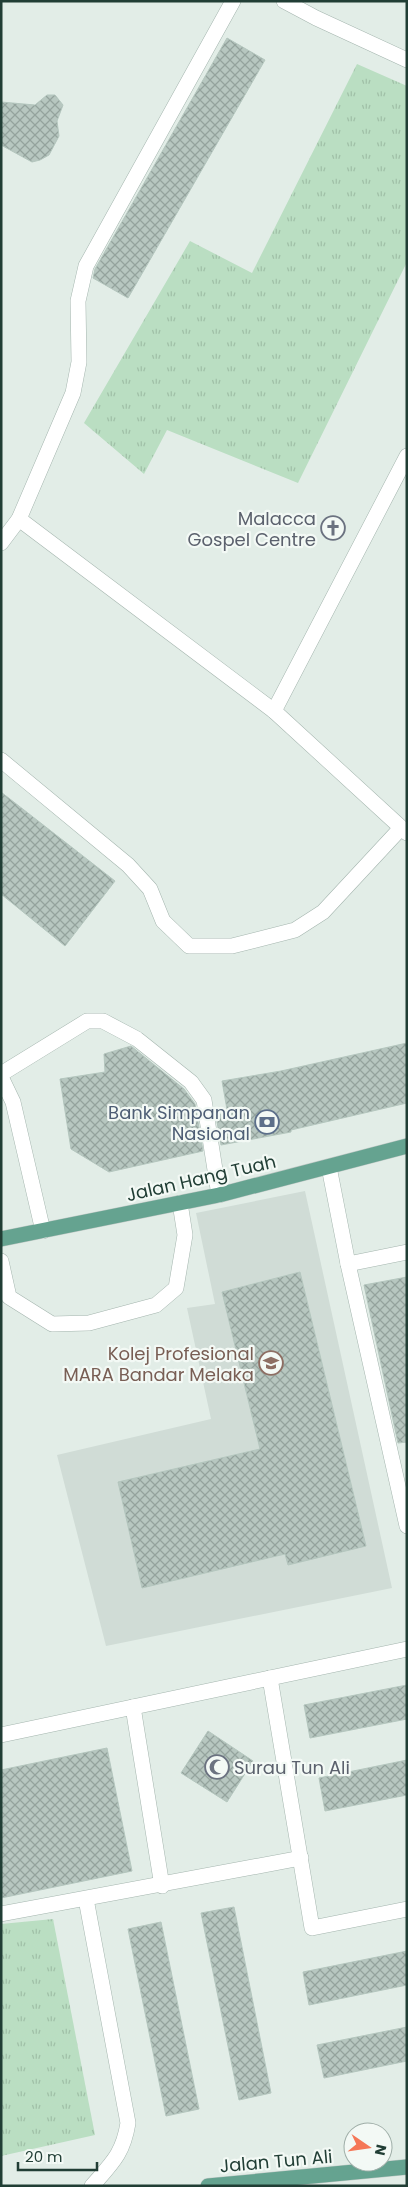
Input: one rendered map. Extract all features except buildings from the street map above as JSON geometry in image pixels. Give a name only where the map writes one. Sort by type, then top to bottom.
[{"type":"main road","name":"Jalan Hang Tuah","points":[[1,1239],[219,1195],[407,1146]]},
{"type":"main road","name":"Jalan Tun Ali","points":[[208,2186],[407,2167]]},
{"type":"street","points":[[1,543],[19,518],[73,393],[79,362],[78,301],[86,266],[233,1]]},
{"type":"street","points":[[284,1],[405,56]]},
{"type":"street","points":[[274,711],[407,456]]},
{"type":"street","points":[[1,760],[128,865],[150,889],[163,920],[189,946],[232,946],[295,930],[323,912],[404,830],[274,711],[19,518]]},
{"type":"street","points":[[43,1231],[13,1102],[1,1076],[87,1021],[102,1021],[137,1039],[191,1082],[204,1100],[219,1195]]},
{"type":"street","points":[[329,1167],[348,1264],[407,1526]]},
{"type":"street","points":[[1,1261],[9,1297],[52,1324],[89,1323],[156,1305],[176,1288],[185,1235],[180,1203]]},
{"type":"street","points":[[348,1264],[407,1252]]},
{"type":"street","points":[[1,1735],[407,1649]]},
{"type":"street","points":[[270,1678],[312,1928],[407,1909]]},
{"type":"street","points":[[133,1707],[162,1886]]},
{"type":"street","points":[[1,1914],[162,1886],[301,1858]]},
{"type":"street","points":[[86,1899],[128,2123],[124,2144],[114,2162],[92,2186]]},
{"type":"shaded area","name":"Kolej Profesional MARA Bandar Melaka","points":[[305,1191],[392,1588],[106,1646],[57,1455],[211,1419],[187,1308],[215,1304],[196,1213]]},
{"type":"green space","points":[[357,64],[407,86],[407,262],[298,483],[167,430],[144,474],[84,423],[190,241],[252,273]]},
{"type":"green space","points":[[53,1919],[95,2135],[1,2156],[1,1924]]},
{"type":"place","name":"Malacca Gospel Centre","points":[[333,528]]},
{"type":"place","name":"Bank Simpanan Nasional","points":[[267,1122]]},
{"type":"place","name":"Kolej Profesional MARA Bandar Melaka","points":[[271,1363]]},
{"type":"place","name":"Surau Tun Ali","points":[[217,1767]]}]
